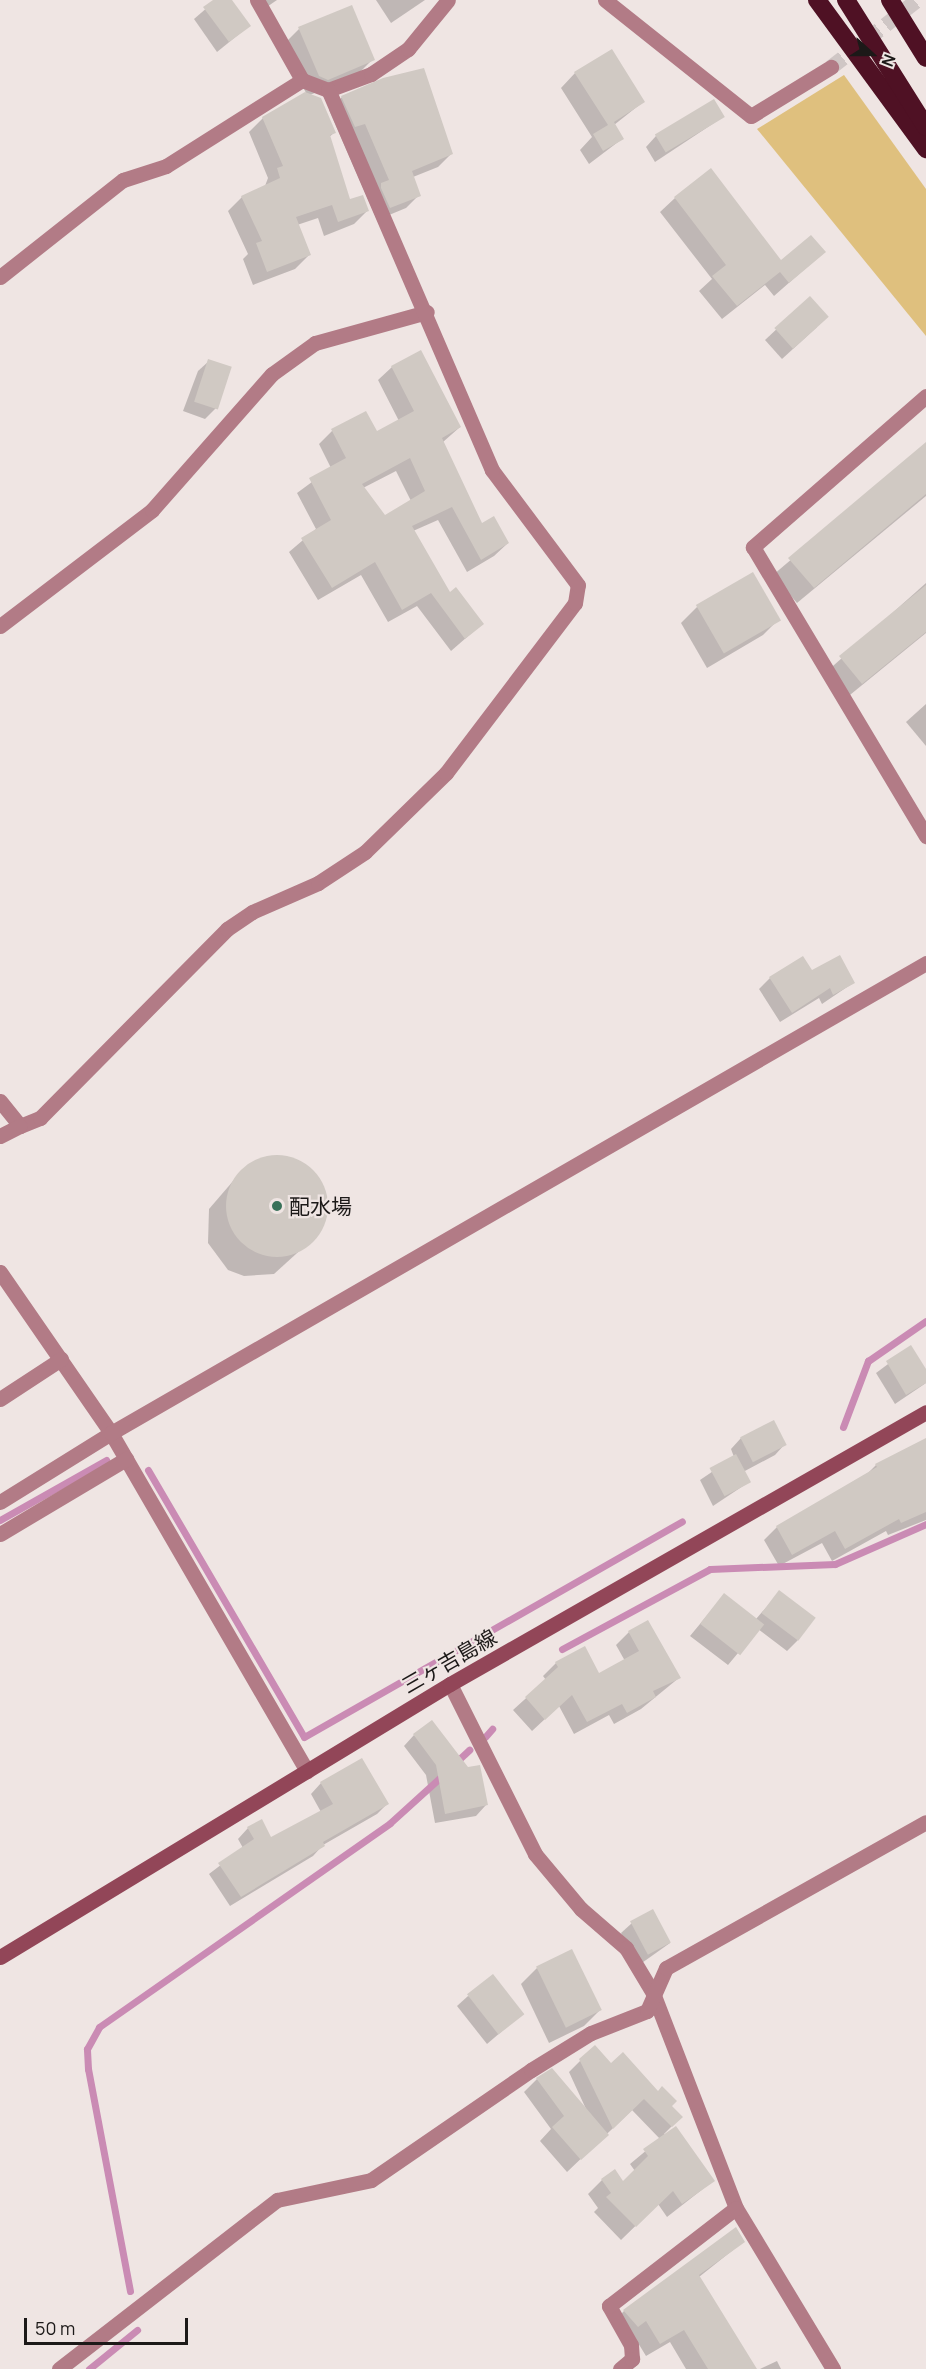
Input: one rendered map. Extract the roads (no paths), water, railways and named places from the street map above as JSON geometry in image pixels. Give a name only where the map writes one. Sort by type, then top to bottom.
[{"type":"highway","points":[[817,0],[926,149]]},
{"type":"highway","points":[[846,0],[926,127]]},
{"type":"highway","points":[[890,0],[926,58]]},
{"type":"highway","points":[[899,0],[926,46]]},
{"type":"main road","name":"三ヶ吉島線","points":[[0,1957],[450,1684],[926,1412]]},
{"type":"street","points":[[256,0],[302,80],[328,90],[371,74],[408,49],[448,0]]},
{"type":"street","points":[[605,0],[750,116],[831,67]]},
{"type":"street","points":[[0,277],[123,180],[166,166],[302,80]]},
{"type":"street","points":[[0,1136],[40,1118],[60,1100],[227,929],[252,912],[318,883],[364,852],[446,774],[575,603],[578,585],[492,470],[427,312],[328,90]]},
{"type":"street","points":[[0,626],[152,510],[272,374],[315,344],[427,312]]},
{"type":"street","points":[[926,396],[753,547],[926,836]]},
{"type":"street","points":[[0,1502],[111,1433],[926,963]]},
{"type":"street","points":[[0,1101],[20,1126]]},
{"type":"street","points":[[0,1272],[111,1433],[307,1771]]},
{"type":"street","points":[[0,1399],[61,1359]]},
{"type":"street","points":[[0,1534],[126,1460]]},
{"type":"street","points":[[450,1684],[534,1854],[582,1910],[626,1948],[653,1993],[736,2208],[833,2369]]},
{"type":"street","points":[[59,2369],[277,2200],[370,2180],[531,2070],[591,2033],[647,2011],[666,1968],[926,1822]]},
{"type":"street","points":[[620,2369],[632,2359],[631,2345],[609,2306],[736,2208]]},
{"type":"waterway","points":[[843,1427],[868,1361],[926,1321]]},
{"type":"waterway","points":[[0,1520],[106,1460]]},
{"type":"waterway","points":[[148,1470],[304,1737],[682,1521]]},
{"type":"waterway","points":[[562,1649],[710,1569],[835,1564],[926,1524]]},
{"type":"waterway","points":[[485,1737],[492,1729]]},
{"type":"waterway","points":[[454,1764],[469,1750]]},
{"type":"waterway","points":[[130,2291],[88,2069],[87,2049],[99,2027],[390,1823],[444,1774]]},
{"type":"waterway","points":[[89,2369],[137,2330]]},
{"type":"tunnel","points":[[831,67],[917,0]]},
{"type":"place","name":"配水場","points":[[277,1206]]}]
